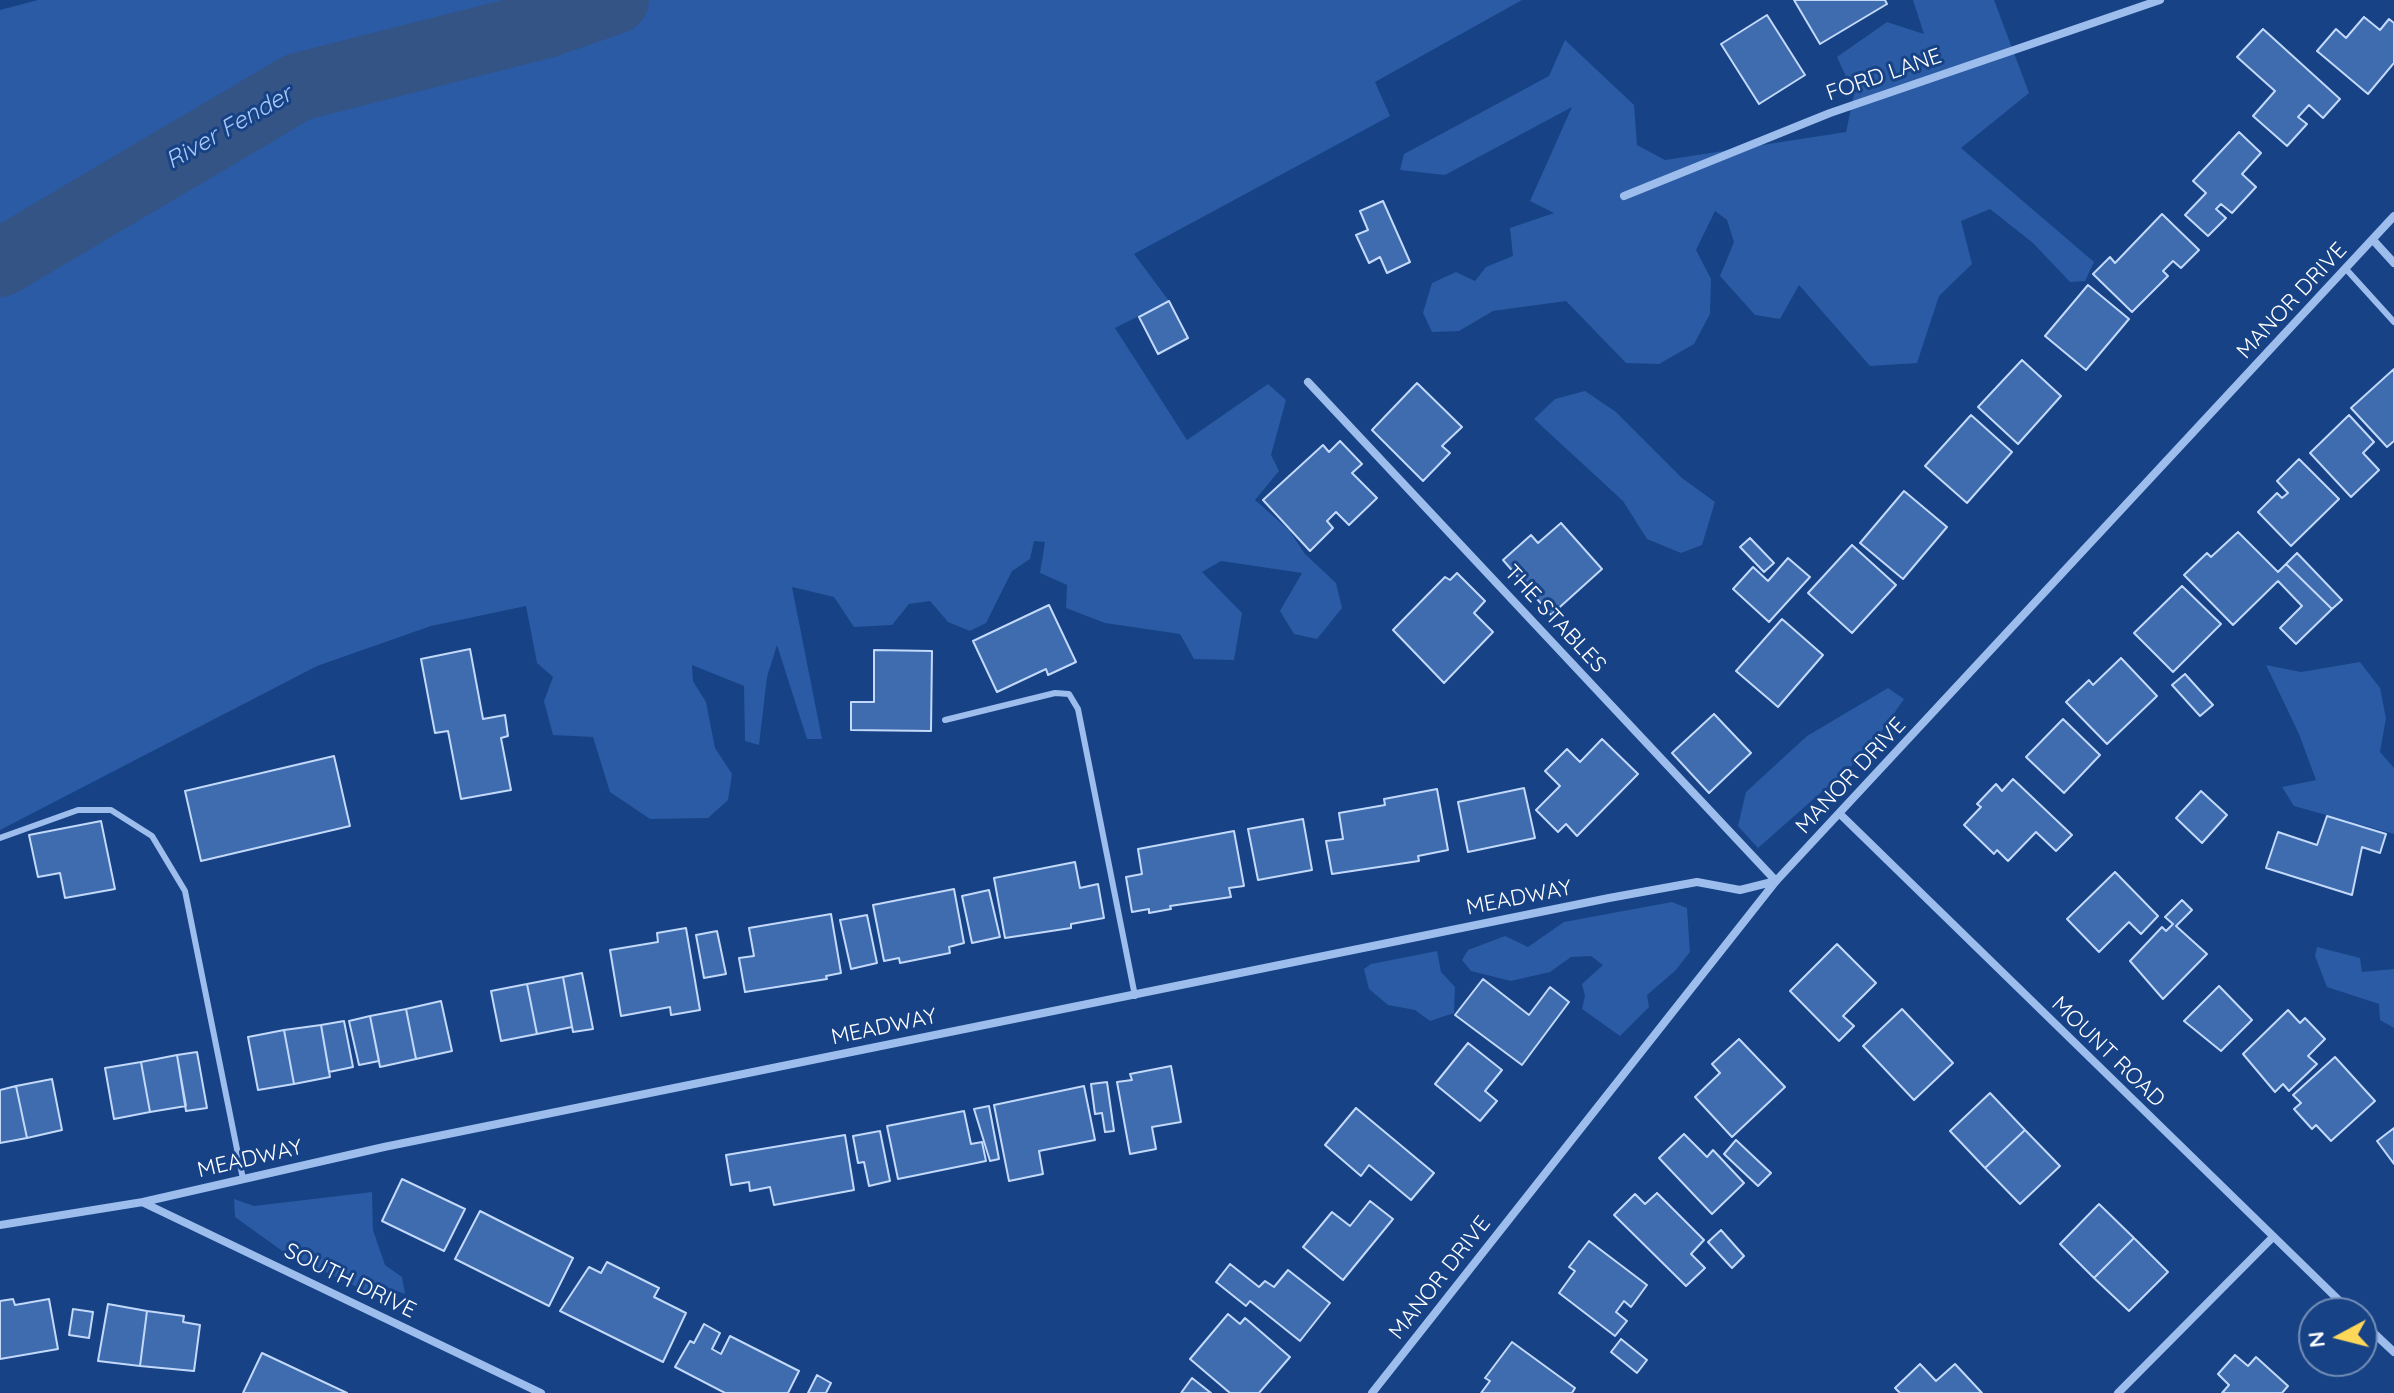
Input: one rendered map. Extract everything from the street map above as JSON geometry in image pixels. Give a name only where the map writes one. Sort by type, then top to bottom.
[{"type":"street","name":"FORD LANE","points":[[1624,196],[1830,113],[2160,0]]},
{"type":"street","name":"MANOR DRIVE","points":[[1372,1393],[1776,881],[1841,815],[2394,216]]},
{"type":"street","points":[[2373,240],[2394,263]]},
{"type":"street","name":"THE STABLES","points":[[1308,382],[1776,881]]},
{"type":"street","name":"MOUNT ROAD","points":[[1841,815],[2335,1297]]},
{"type":"street","name":"MEADWAY","points":[[0,1225],[143,1202],[384,1147],[1609,898],[1697,882],[1740,890],[1776,881]]},
{"type":"street","name":"SOUTH DRIVE","points":[[143,1202],[541,1393]]},
{"type":"street","points":[[2118,1393],[2272,1238]]},
{"type":"street","points":[[2378,1337],[2394,1352]]},
{"type":"lane","points":[[2346,269],[2394,322]]},
{"type":"lane","points":[[945,720],[1055,693],[1069,694],[1078,709],[1135,996]]},
{"type":"lane","points":[[0,838],[78,810],[111,810],[152,836],[185,891],[243,1179]]},
{"type":"shaded area","points":[[38,0],[1522,0],[1375,82],[1390,116],[1134,254],[1169,301],[1115,328],[1187,440],[1268,384],[1286,400],[1271,455],[1279,471],[1255,500],[1289,530],[1305,554],[1336,583],[1342,608],[1317,639],[1294,634],[1280,611],[1302,573],[1221,561],[1202,572],[1242,613],[1234,660],[1194,659],[1180,634],[1105,623],[1066,608],[1067,585],[1040,573],[1045,542],[1034,541],[1030,559],[1012,571],[986,623],[970,631],[948,622],[930,601],[909,604],[892,625],[854,627],[834,597],[792,587],[822,739],[807,739],[777,645],[767,677],[759,745],[745,741],[744,686],[692,665],[693,681],[706,702],[715,748],[732,774],[728,800],[708,818],[650,819],[610,792],[593,737],[553,735],[544,701],[553,677],[537,663],[526,606],[431,626],[317,666],[0,830],[0,10]]},
{"type":"shaded area","points":[[1913,0],[1994,0],[2029,93],[1961,148],[2094,262],[2085,281],[2070,282],[2033,243],[1990,209],[1961,221],[1972,264],[1939,296],[1917,363],[1870,366],[1799,285],[1780,319],[1755,315],[1720,276],[1734,242],[1727,220],[1715,211],[1696,250],[1711,279],[1710,314],[1694,344],[1659,364],[1626,363],[1566,301],[1493,311],[1459,331],[1432,332],[1423,313],[1432,283],[1456,272],[1475,281],[1486,267],[1513,256],[1510,228],[1554,213],[1530,201],[1572,107],[1445,175],[1400,170],[1404,154],[1549,76],[1565,40],[1634,105],[1637,145],[1665,160],[1846,132],[1854,94],[1837,57],[1887,22],[1924,34]]},
{"type":"shaded area","points":[[1585,391],[1616,412],[1682,478],[1715,502],[1702,545],[1681,553],[1647,539],[1623,501],[1534,419],[1555,399]]},
{"type":"shaded area","points":[[2360,662],[2380,688],[2386,718],[2380,752],[2394,768],[2394,834],[2294,806],[2282,787],[2316,780],[2299,734],[2266,665],[2301,672]]},
{"type":"shaded area","points":[[1888,688],[1904,699],[1868,751],[1758,848],[1738,826],[1746,792],[1807,736]]},
{"type":"shaded area","points":[[1672,902],[1687,908],[1690,952],[1675,971],[1647,995],[1649,1007],[1620,1036],[1582,1009],[1585,996],[1582,984],[1603,965],[1591,956],[1571,957],[1550,972],[1511,981],[1471,971],[1462,960],[1468,950],[1505,936],[1528,947],[1564,922]]},
{"type":"shaded area","points":[[2317,947],[2360,958],[2362,972],[2394,969],[2394,1028],[2380,1020],[2379,1004],[2327,987],[2315,956]]},
{"type":"shaded area","points":[[1437,951],[1441,972],[1455,987],[1454,1013],[1430,1021],[1415,1010],[1388,1005],[1369,989],[1364,969],[1371,964]]},
{"type":"shaded area","points":[[372,1192],[373,1230],[385,1265],[402,1277],[405,1294],[386,1287],[376,1296],[285,1253],[235,1217],[234,1199],[254,1206]]},
{"type":"building","points":[[1794,0],[1885,0],[1887,4],[1820,44]]},
{"type":"building","points":[[1767,15],[1805,75],[1759,104],[1721,44]]},
{"type":"building","points":[[2364,17],[2380,30],[2389,19],[2394,23],[2394,63],[2368,94],[2317,51],[2336,29],[2346,38]]},
{"type":"building","points":[[2263,29],[2340,99],[2323,118],[2309,105],[2298,117],[2307,124],[2287,146],[2253,116],[2275,91],[2237,57]]},
{"type":"building","points":[[2239,132],[2261,153],[2242,174],[2256,187],[2232,213],[2221,204],[2216,209],[2226,218],[2208,236],[2185,215],[2206,193],[2193,181]]},
{"type":"building","points":[[1383,201],[1410,262],[1387,273],[1380,257],[1369,263],[1356,235],[1368,230],[1360,211]]},
{"type":"building","points":[[2162,214],[2199,250],[2181,268],[2173,261],[2163,271],[2168,276],[2132,312],[2093,274],[2110,257],[2115,263]]},
{"type":"building","points":[[2088,285],[2129,319],[2086,370],[2045,336]]},
{"type":"building","points":[[1169,301],[1188,338],[1158,354],[1139,317]]},
{"type":"building","points":[[2022,360],[2061,396],[2018,444],[1978,407]]},
{"type":"building","points":[[2394,369],[2394,441],[2387,447],[2351,408]]},
{"type":"building","points":[[1417,383],[1462,427],[1442,446],[1450,453],[1423,481],[1372,430]]},
{"type":"building","points":[[1971,415],[2012,452],[1967,503],[1925,466]]},
{"type":"building","points":[[2349,415],[2374,442],[2363,453],[2379,470],[2351,497],[2310,453]]},
{"type":"building","points":[[1340,441],[1362,464],[1352,473],[1377,498],[1349,525],[1336,512],[1327,521],[1333,528],[1310,551],[1263,500],[1323,445],[1329,452]]},
{"type":"building","points":[[2299,459],[2339,499],[2291,546],[2258,512],[2277,493],[2282,498],[2288,493],[2277,481]]},
{"type":"building","points":[[1904,491],[1947,527],[1903,579],[1860,543]]},
{"type":"building","points":[[1561,523],[1602,569],[1551,615],[1503,560],[1531,535],[1538,543]]},
{"type":"building","points":[[2238,532],[2278,572],[2286,564],[2332,609],[2296,644],[2280,628],[2302,606],[2278,581],[2233,625],[2184,575],[2207,553],[2211,557]]},
{"type":"building","points":[[1750,538],[1774,563],[1764,572],[1740,547]]},
{"type":"building","points":[[1852,545],[1896,585],[1852,633],[1808,593]]},
{"type":"building","points":[[2297,553],[2342,600],[2332,609],[2286,564]]},
{"type":"building","points":[[1788,558],[1810,577],[1769,622],[1733,589],[1753,567],[1768,581]]},
{"type":"building","points":[[1457,573],[1485,601],[1474,613],[1493,632],[1444,683],[1393,630],[1445,577],[1450,580]]},
{"type":"building","points":[[2182,586],[2221,624],[2173,672],[2134,633]]},
{"type":"building","points":[[1049,605],[1076,662],[1048,675],[1046,669],[997,692],[973,641]]},
{"type":"building","points":[[1782,619],[1823,655],[1778,707],[1736,671]]},
{"type":"building","points":[[470,649],[483,719],[505,715],[508,736],[501,738],[511,790],[461,799],[448,731],[435,733],[421,659]]},
{"type":"building","points":[[874,650],[932,651],[931,731],[851,730],[851,702],[874,702]]},
{"type":"building","points":[[2121,658],[2157,696],[2107,744],[2066,702],[2089,680],[2093,685]]},
{"type":"building","points":[[2185,674],[2213,705],[2200,716],[2172,685]]},
{"type":"building","points":[[1714,714],[1751,753],[1709,793],[1672,753]]},
{"type":"building","points":[[2063,719],[2100,755],[2064,793],[2026,757]]},
{"type":"building","points":[[1602,739],[1638,774],[1577,836],[1566,824],[1558,832],[1536,810],[1560,786],[1545,771],[1567,749],[1580,762]]},
{"type":"building","points":[[334,756],[350,826],[201,861],[185,791]]},
{"type":"building","points":[[2013,779],[2072,835],[2056,851],[2036,832],[2008,861],[1997,850],[1994,854],[1964,825],[1981,807],[1977,804],[1996,784],[2002,791]]},
{"type":"building","points":[[1524,788],[1535,838],[1468,852],[1458,802]]},
{"type":"building","points":[[1437,789],[1448,850],[1418,856],[1419,861],[1332,874],[1326,841],[1343,839],[1339,813],[1385,805],[1384,799]]},
{"type":"building","points":[[2201,791],[2227,815],[2202,843],[2176,818]]},
{"type":"building","points":[[2327,816],[2386,834],[2380,853],[2362,847],[2352,895],[2266,868],[2278,832],[2317,845]]},
{"type":"building","points":[[1303,819],[1312,870],[1258,880],[1248,829]]},
{"type":"building","points":[[101,821],[115,889],[65,898],[60,873],[38,877],[29,835]]},
{"type":"building","points":[[1234,831],[1244,886],[1229,888],[1231,897],[1170,906],[1171,909],[1149,913],[1149,909],[1132,912],[1126,877],[1142,874],[1138,849]]},
{"type":"building","points":[[1075,862],[1080,888],[1098,884],[1104,918],[1071,924],[1071,928],[1005,938],[994,878]]},
{"type":"building","points":[[2115,872],[2158,916],[2141,934],[2129,922],[2099,952],[2067,919]]},
{"type":"building","points":[[954,889],[964,943],[949,947],[950,953],[900,963],[899,958],[884,961],[873,905]]},
{"type":"building","points":[[989,890],[1000,937],[972,943],[962,896]]},
{"type":"building","points":[[2182,900],[2192,910],[2176,926],[2207,954],[2163,999],[2130,961],[2162,927],[2166,931],[2173,924],[2165,917]]},
{"type":"building","points":[[831,914],[841,973],[826,976],[827,979],[745,992],[739,958],[754,956],[749,928]]},
{"type":"building","points":[[867,915],[877,963],[851,969],[840,920]]},
{"type":"building","points":[[686,928],[700,1010],[671,1015],[670,1007],[621,1016],[610,950],[658,942],[657,933]]},
{"type":"building","points":[[717,931],[726,974],[704,978],[696,935]]},
{"type":"building","points":[[1837,944],[1876,983],[1843,1016],[1854,1026],[1839,1041],[1790,991]]},
{"type":"building","points":[[582,973],[593,1029],[573,1032],[563,977]]},
{"type":"building","points":[[563,977],[572,1027],[537,1034],[527,984]]},
{"type":"building","points":[[1483,979],[1529,1015],[1550,987],[1569,1002],[1522,1065],[1455,1015]]},
{"type":"building","points":[[527,984],[537,1034],[501,1041],[491,991]]},
{"type":"building","points":[[2219,986],[2252,1020],[2221,1051],[2184,1021]]},
{"type":"building","points":[[441,1001],[452,1051],[416,1059],[406,1009]]},
{"type":"building","points":[[406,1009],[416,1059],[380,1067],[370,1016]]},
{"type":"building","points":[[1902,1009],[1953,1063],[1914,1100],[1863,1046]]},
{"type":"building","points":[[2288,1010],[2300,1023],[2305,1018],[2325,1039],[2308,1056],[2317,1064],[2289,1091],[2283,1084],[2275,1092],[2243,1054]]},
{"type":"building","points":[[370,1016],[379,1061],[359,1065],[349,1021]]},
{"type":"building","points":[[344,1021],[353,1067],[329,1072],[321,1025]]},
{"type":"building","points":[[321,1025],[330,1077],[294,1084],[284,1030]]},
{"type":"building","points":[[284,1030],[294,1084],[258,1090],[248,1037]]},
{"type":"building","points":[[1739,1039],[1785,1087],[1732,1137],[1695,1097],[1720,1073],[1712,1064]]},
{"type":"building","points":[[1468,1043],[1502,1070],[1485,1091],[1497,1101],[1480,1121],[1435,1084]]},
{"type":"building","points":[[197,1052],[207,1108],[186,1111],[177,1055]]},
{"type":"building","points":[[177,1055],[186,1106],[150,1112],[141,1062]]},
{"type":"building","points":[[2335,1057],[2375,1101],[2331,1141],[2316,1125],[2312,1129],[2294,1109],[2301,1103],[2293,1095]]},
{"type":"building","points":[[141,1062],[150,1112],[114,1119],[105,1068]]},
{"type":"building","points":[[1171,1066],[1181,1122],[1152,1127],[1156,1149],[1130,1154],[1117,1082],[1132,1080],[1130,1074]]},
{"type":"building","points":[[52,1079],[62,1130],[27,1138],[16,1086]]},
{"type":"building","points":[[1107,1082],[1114,1131],[1105,1132],[1102,1113],[1095,1114],[1091,1084]]},
{"type":"building","points":[[16,1086],[27,1138],[0,1143],[0,1090]]},
{"type":"building","points":[[1084,1086],[1095,1140],[1039,1151],[1043,1174],[1009,1181],[994,1105]]},
{"type":"building","points":[[1990,1093],[2025,1130],[1985,1168],[1950,1131]]},
{"type":"building","points":[[989,1106],[999,1159],[990,1161],[974,1109]]},
{"type":"building","points":[[1356,1108],[1434,1173],[1411,1200],[1369,1165],[1361,1176],[1325,1145]]},
{"type":"building","points":[[964,1111],[971,1144],[982,1142],[986,1161],[898,1179],[887,1126]]},
{"type":"building","points":[[2394,1128],[2394,1164],[2377,1141]]},
{"type":"building","points":[[2025,1130],[2060,1166],[2020,1204],[1985,1168]]},
{"type":"building","points":[[880,1131],[890,1181],[869,1186],[864,1162],[858,1163],[853,1136]]},
{"type":"building","points":[[1684,1134],[1707,1157],[1713,1150],[1744,1183],[1712,1214],[1659,1158]]},
{"type":"building","points":[[845,1135],[854,1190],[774,1205],[770,1187],[750,1191],[749,1182],[731,1185],[726,1155]]},
{"type":"building","points":[[1736,1140],[1771,1173],[1758,1186],[1724,1154]]},
{"type":"building","points":[[402,1179],[465,1209],[444,1251],[382,1221]]},
{"type":"building","points":[[1657,1193],[1704,1240],[1691,1254],[1705,1268],[1686,1286],[1614,1215],[1635,1194],[1645,1204]]},
{"type":"building","points":[[1370,1201],[1393,1219],[1343,1280],[1303,1247],[1332,1212],[1350,1226]]},
{"type":"building","points":[[2099,1204],[2134,1238],[2094,1278],[2060,1244]]},
{"type":"building","points":[[480,1211],[573,1258],[549,1306],[455,1259]]},
{"type":"building","points":[[1721,1230],[1744,1256],[1732,1268],[1708,1242]]},
{"type":"building","points":[[2134,1238],[2168,1272],[2129,1311],[2094,1278]]},
{"type":"building","points":[[1589,1241],[1647,1285],[1631,1307],[1624,1301],[1616,1312],[1627,1321],[1615,1336],[1559,1293],[1575,1271],[1569,1267]]},
{"type":"building","points":[[607,1262],[659,1288],[654,1297],[686,1313],[663,1362],[560,1311],[589,1267],[601,1273]]},
{"type":"building","points":[[1230,1264],[1259,1287],[1265,1281],[1274,1287],[1288,1270],[1330,1303],[1300,1341],[1250,1301],[1246,1306],[1216,1282]]},
{"type":"building","points":[[13,1299],[15,1305],[49,1299],[58,1349],[0,1359],[0,1301]]},
{"type":"building","points":[[108,1304],[147,1311],[140,1366],[98,1361]]},
{"type":"building","points":[[73,1309],[93,1312],[89,1338],[69,1335]]},
{"type":"building","points":[[147,1311],[184,1316],[183,1322],[200,1325],[194,1371],[140,1366]]},
{"type":"building","points":[[1228,1314],[1240,1324],[1245,1318],[1290,1357],[1259,1393],[1230,1393],[1190,1359]]},
{"type":"building","points":[[704,1324],[720,1333],[712,1349],[721,1354],[730,1336],[799,1371],[788,1393],[725,1393],[675,1367]]},
{"type":"building","points":[[1621,1339],[1647,1360],[1637,1373],[1611,1352]]},
{"type":"building","points":[[1512,1342],[1575,1388],[1572,1393],[1481,1393],[1490,1381],[1485,1378]]},
{"type":"building","points":[[262,1353],[347,1393],[243,1393]]},
{"type":"building","points":[[2235,1355],[2248,1366],[2256,1357],[2288,1386],[2282,1393],[2222,1393],[2229,1385],[2218,1374]]},
{"type":"building","points":[[1920,1364],[1936,1381],[1955,1364],[1982,1393],[1900,1393],[1895,1388]]},
{"type":"building","points":[[817,1375],[831,1383],[826,1393],[808,1393]]},
{"type":"building","points":[[1192,1378],[1211,1393],[1181,1393]]},
{"type":"waterway","name":"River Fender","points":[[0,263],[298,87],[546,24],[615,0]]}]
